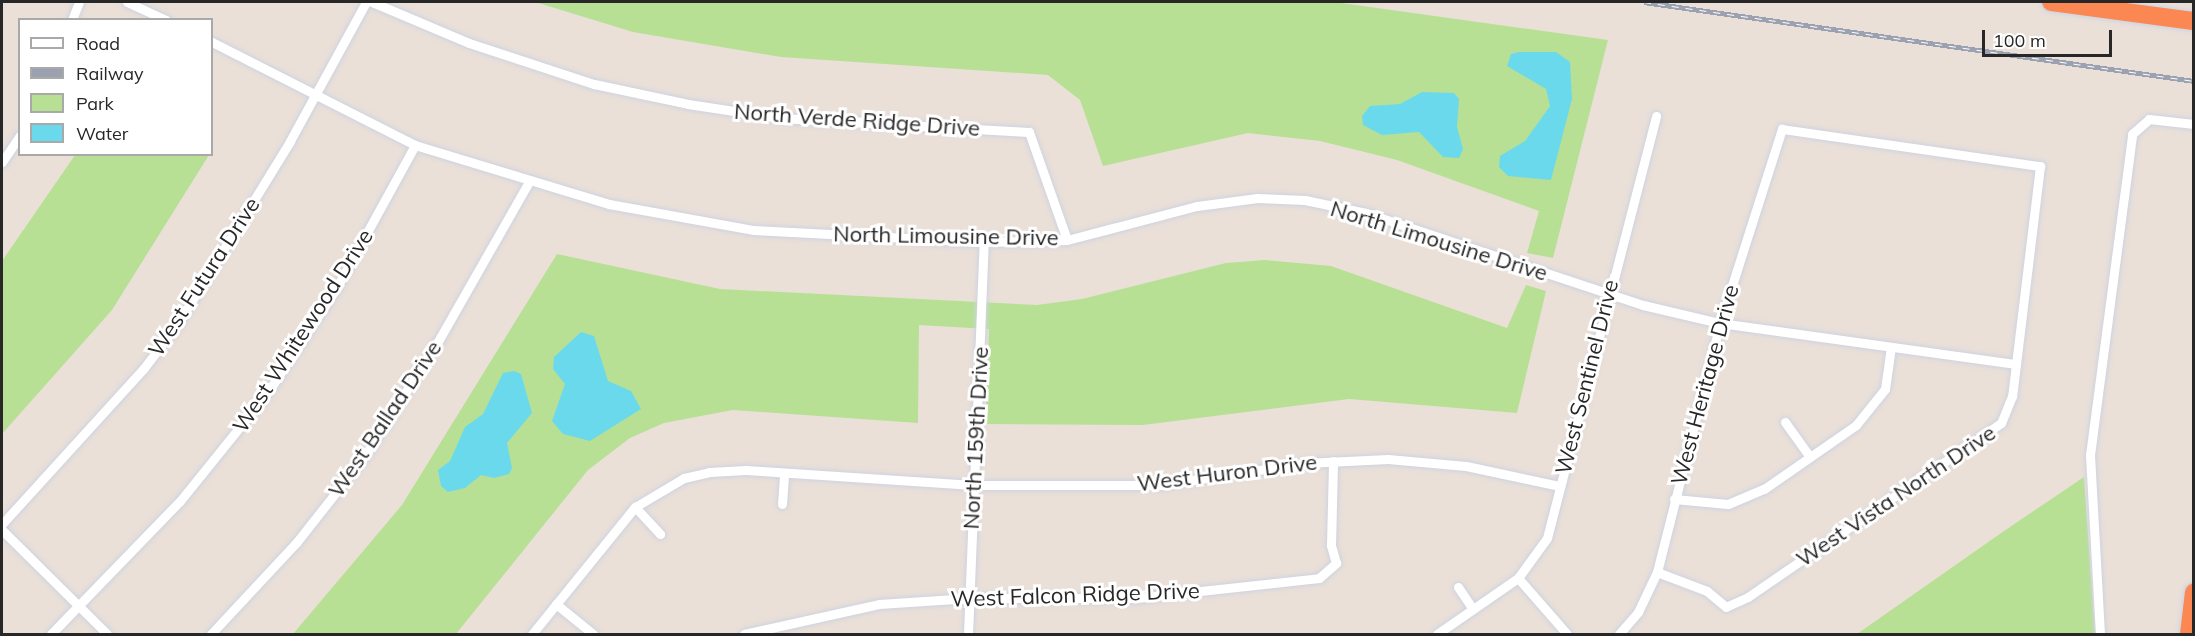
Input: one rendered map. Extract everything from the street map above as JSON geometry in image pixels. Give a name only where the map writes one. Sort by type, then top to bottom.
[{"type":"highway","points":[[2053,2],[2193,21]]},
{"type":"highway","points":[[2189,634],[2193,592]]},
{"type":"street","points":[[73,18],[79,2]]},
{"type":"street","points":[[128,2],[162,18]]},
{"type":"street","name":"West Futura Drive","points":[[2,524],[144,368],[177,325],[315,98],[366,2]]},
{"type":"street","name":"North Verde Ridge Drive","points":[[372,2],[469,44],[594,84],[688,104],[780,118],[1029,132],[1067,240]]},
{"type":"street","name":"North Limousine Drive","points":[[213,43],[315,98],[415,146],[529,182],[609,204],[753,230],[984,242],[1067,240],[1197,206],[1257,198],[1305,200],[1366,213],[1607,293],[1720,323],[2016,364]]},
{"type":"street","name":"West Sentinel Drive","points":[[1437,634],[1518,578],[1547,538],[1607,293],[1656,116]]},
{"type":"street","points":[[2100,634],[2090,455],[2132,134],[2149,118],[2193,124]]},
{"type":"street","name":"West Heritage Drive","points":[[1618,634],[1638,612],[1657,572],[1720,323],[1782,129],[2040,166]]},
{"type":"street","points":[[2,162],[18,138]]},
{"type":"street","name":"West Whitewood Drive","points":[[51,634],[180,501],[268,392],[337,287],[415,146]]},
{"type":"street","name":"West Vista North Drive","points":[[1657,572],[1707,591],[1726,607],[1748,597],[2001,423],[2012,396],[2040,166]]},
{"type":"street","name":"West Ballad Drive","points":[[211,634],[296,543],[366,454],[437,343],[529,182]]},
{"type":"street","name":"North 159th Drive","points":[[968,634],[984,242]]},
{"type":"street","points":[[1674,499],[1728,504],[1764,489],[1810,457],[1875,406],[1890,369],[1891,347]]},
{"type":"street","points":[[1785,422],[1810,457]]},
{"type":"street","name":"West Huron Drive","points":[[532,634],[635,507],[684,478],[709,472],[746,470],[784,476],[974,485],[1160,485],[1333,461],[1466,465],[1559,486]]},
{"type":"street","name":"West Falcon Ridge Drive","points":[[744,634],[879,604],[970,598],[1136,598],[1319,578],[1336,563],[1331,545],[1333,461]]},
{"type":"street","points":[[782,504],[784,476]]},
{"type":"street","points":[[635,507],[660,534]]},
{"type":"street","points":[[2,530],[107,634]]},
{"type":"street","points":[[1518,578],[1567,634]]},
{"type":"street","points":[[1458,587],[1472,608]]},
{"type":"street","points":[[556,604],[593,634]]},
{"type":"green space","points":[[535,2],[1334,2],[1608,40],[1553,258],[1527,253],[1539,211],[1397,160],[1320,141],[1248,133],[1103,166],[1080,100],[1048,75],[781,57],[633,32]]},
{"type":"green space","points":[[74,156],[208,156],[112,310],[2,434],[2,261]]},
{"type":"green space","points":[[557,254],[720,289],[1037,305],[1082,299],[1226,263],[1265,260],[1331,266],[1507,328],[1526,285],[1546,291],[1517,413],[1349,399],[1143,425],[985,424],[989,329],[919,325],[918,423],[733,410],[664,423],[630,438],[588,470],[456,634],[293,634],[402,505]]},
{"type":"green space","points":[[2084,477],[2095,634],[1857,634],[2004,531]]},
{"type":"water","points":[[1556,52],[1570,62],[1572,99],[1551,180],[1508,176],[1499,167],[1500,156],[1525,141],[1550,106],[1546,89],[1507,66],[1511,54]]},
{"type":"water","points":[[1422,92],[1454,93],[1459,99],[1457,127],[1463,149],[1459,158],[1443,157],[1419,132],[1382,135],[1363,125],[1362,116],[1370,106],[1400,104]]},
{"type":"water","points":[[581,332],[594,336],[608,381],[631,391],[641,409],[590,441],[563,434],[552,421],[565,384],[553,369],[554,357]]},
{"type":"water","points":[[514,371],[521,374],[532,413],[507,443],[512,468],[509,474],[494,478],[481,475],[465,488],[448,492],[441,486],[438,470],[450,461],[465,427],[483,414],[503,373]]},
{"type":"railway","points":[[1644,2],[2194,81]]}]
